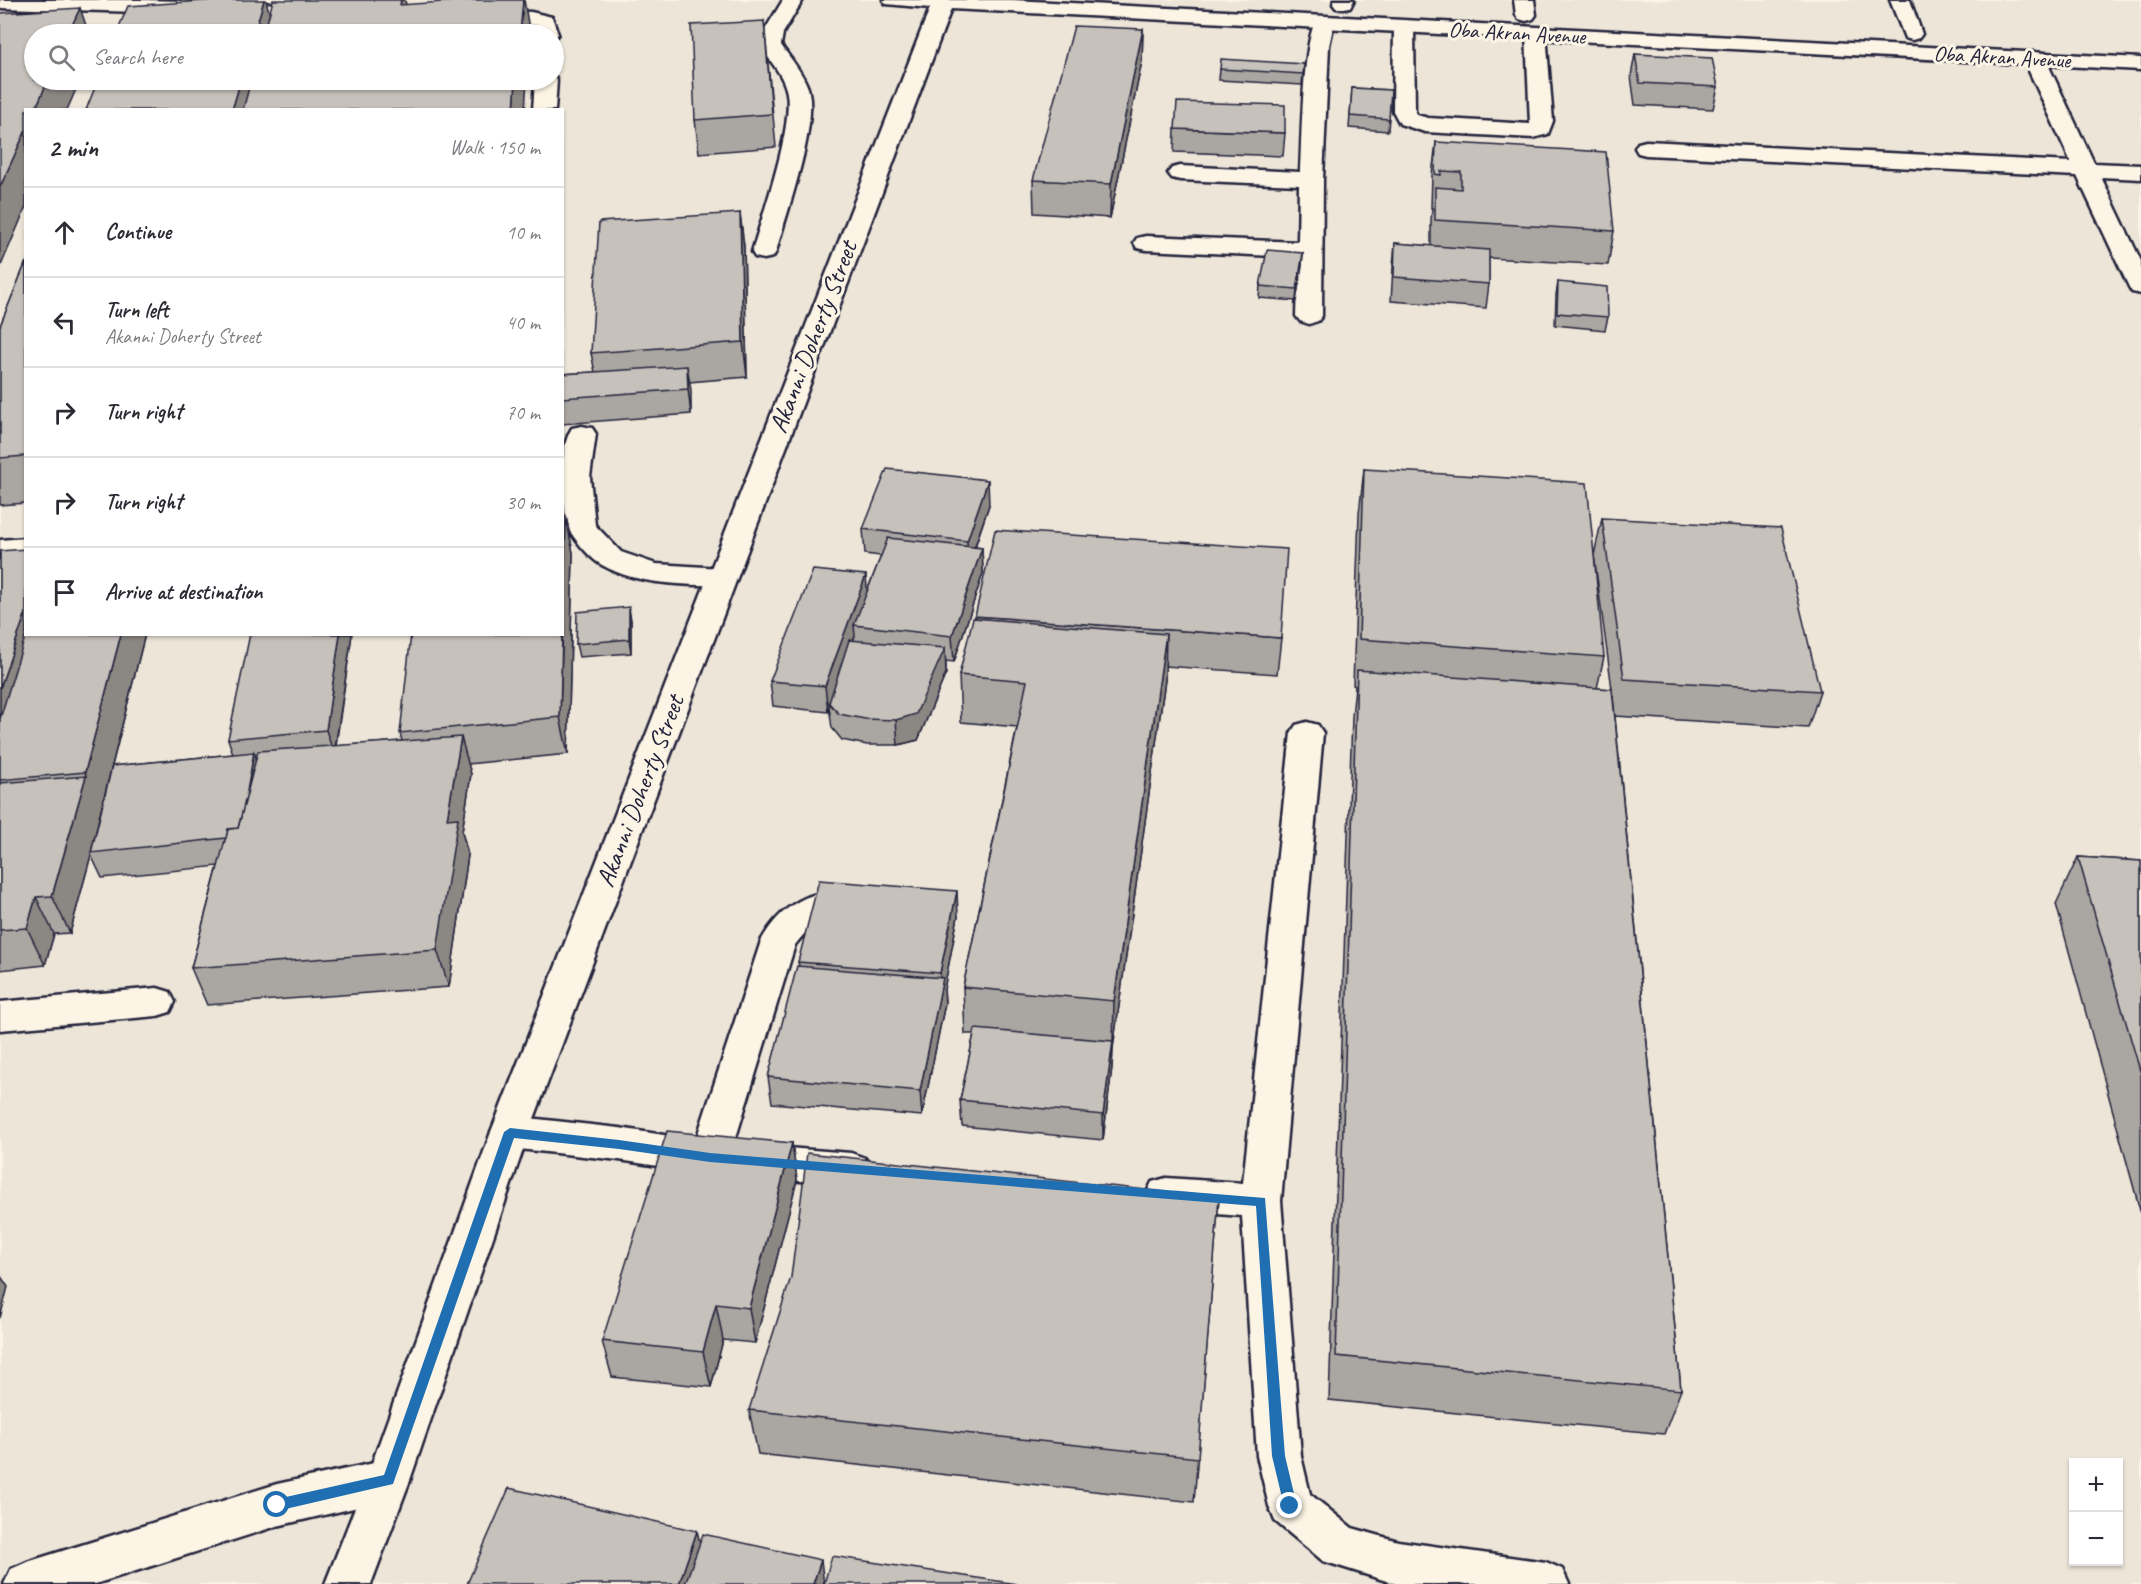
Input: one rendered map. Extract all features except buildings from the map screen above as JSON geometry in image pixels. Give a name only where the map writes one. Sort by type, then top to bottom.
[{"type":"main road","points":[[764,252],[779,200],[799,111],[798,90],[770,45],[773,33],[793,0]]},
{"type":"main road","name":"Oba Akran Avenue","points":[[893,0],[1404,27],[1529,16],[2141,45]]},
{"type":"main road","name":"Oba Akran Avenue","points":[[1276,0],[1343,2],[2034,58],[2141,64]]},
{"type":"main road","points":[[1899,0],[1912,34]]},
{"type":"main road","points":[[0,2],[132,9],[331,11]]},
{"type":"main road","name":"Akanni Doherty Street","points":[[348,1584],[388,1480],[510,1132],[943,2]]},
{"type":"main road","points":[[460,15],[531,18],[545,21],[546,24]]},
{"type":"main road","points":[[1404,27],[1404,111],[1408,120],[1416,124],[1533,130],[1540,129],[1542,122],[1529,16]]},
{"type":"main road","points":[[1309,316],[1311,179],[1318,46],[1324,23]]},
{"type":"main road","points":[[2034,58],[2141,287]]},
{"type":"main road","points":[[544,108],[545,90]]},
{"type":"main road","points":[[1646,148],[2141,172]]},
{"type":"main road","points":[[1180,173],[1311,179]]},
{"type":"main road","points":[[1146,243],[1310,250]]},
{"type":"main road","points":[[582,434],[576,477],[581,527],[611,558],[652,573],[721,577]]},
{"type":"main road","points":[[0,549],[24,547]]},
{"type":"main road","points":[[1307,734],[1261,1201],[1279,1456],[1290,1506],[1339,1546],[1398,1563],[1546,1584]]},
{"type":"main road","points":[[710,1158],[779,942],[797,918],[831,902],[884,901]]},
{"type":"main road","points":[[0,1016],[157,1002]]},
{"type":"main road","points":[[510,1132],[619,1144],[710,1158],[886,1172]]},
{"type":"main road","points":[[1132,1191],[1261,1201]]},
{"type":"main road","points":[[27,1584],[277,1505],[388,1480]]},
{"type":"shaded area","points":[[0,0],[2141,0],[2141,1584],[0,1584]]},
{"type":"route","points":[[277,1505],[388,1480],[510,1132],[619,1144],[710,1158],[1261,1201],[1279,1456],[1290,1506]]}]
